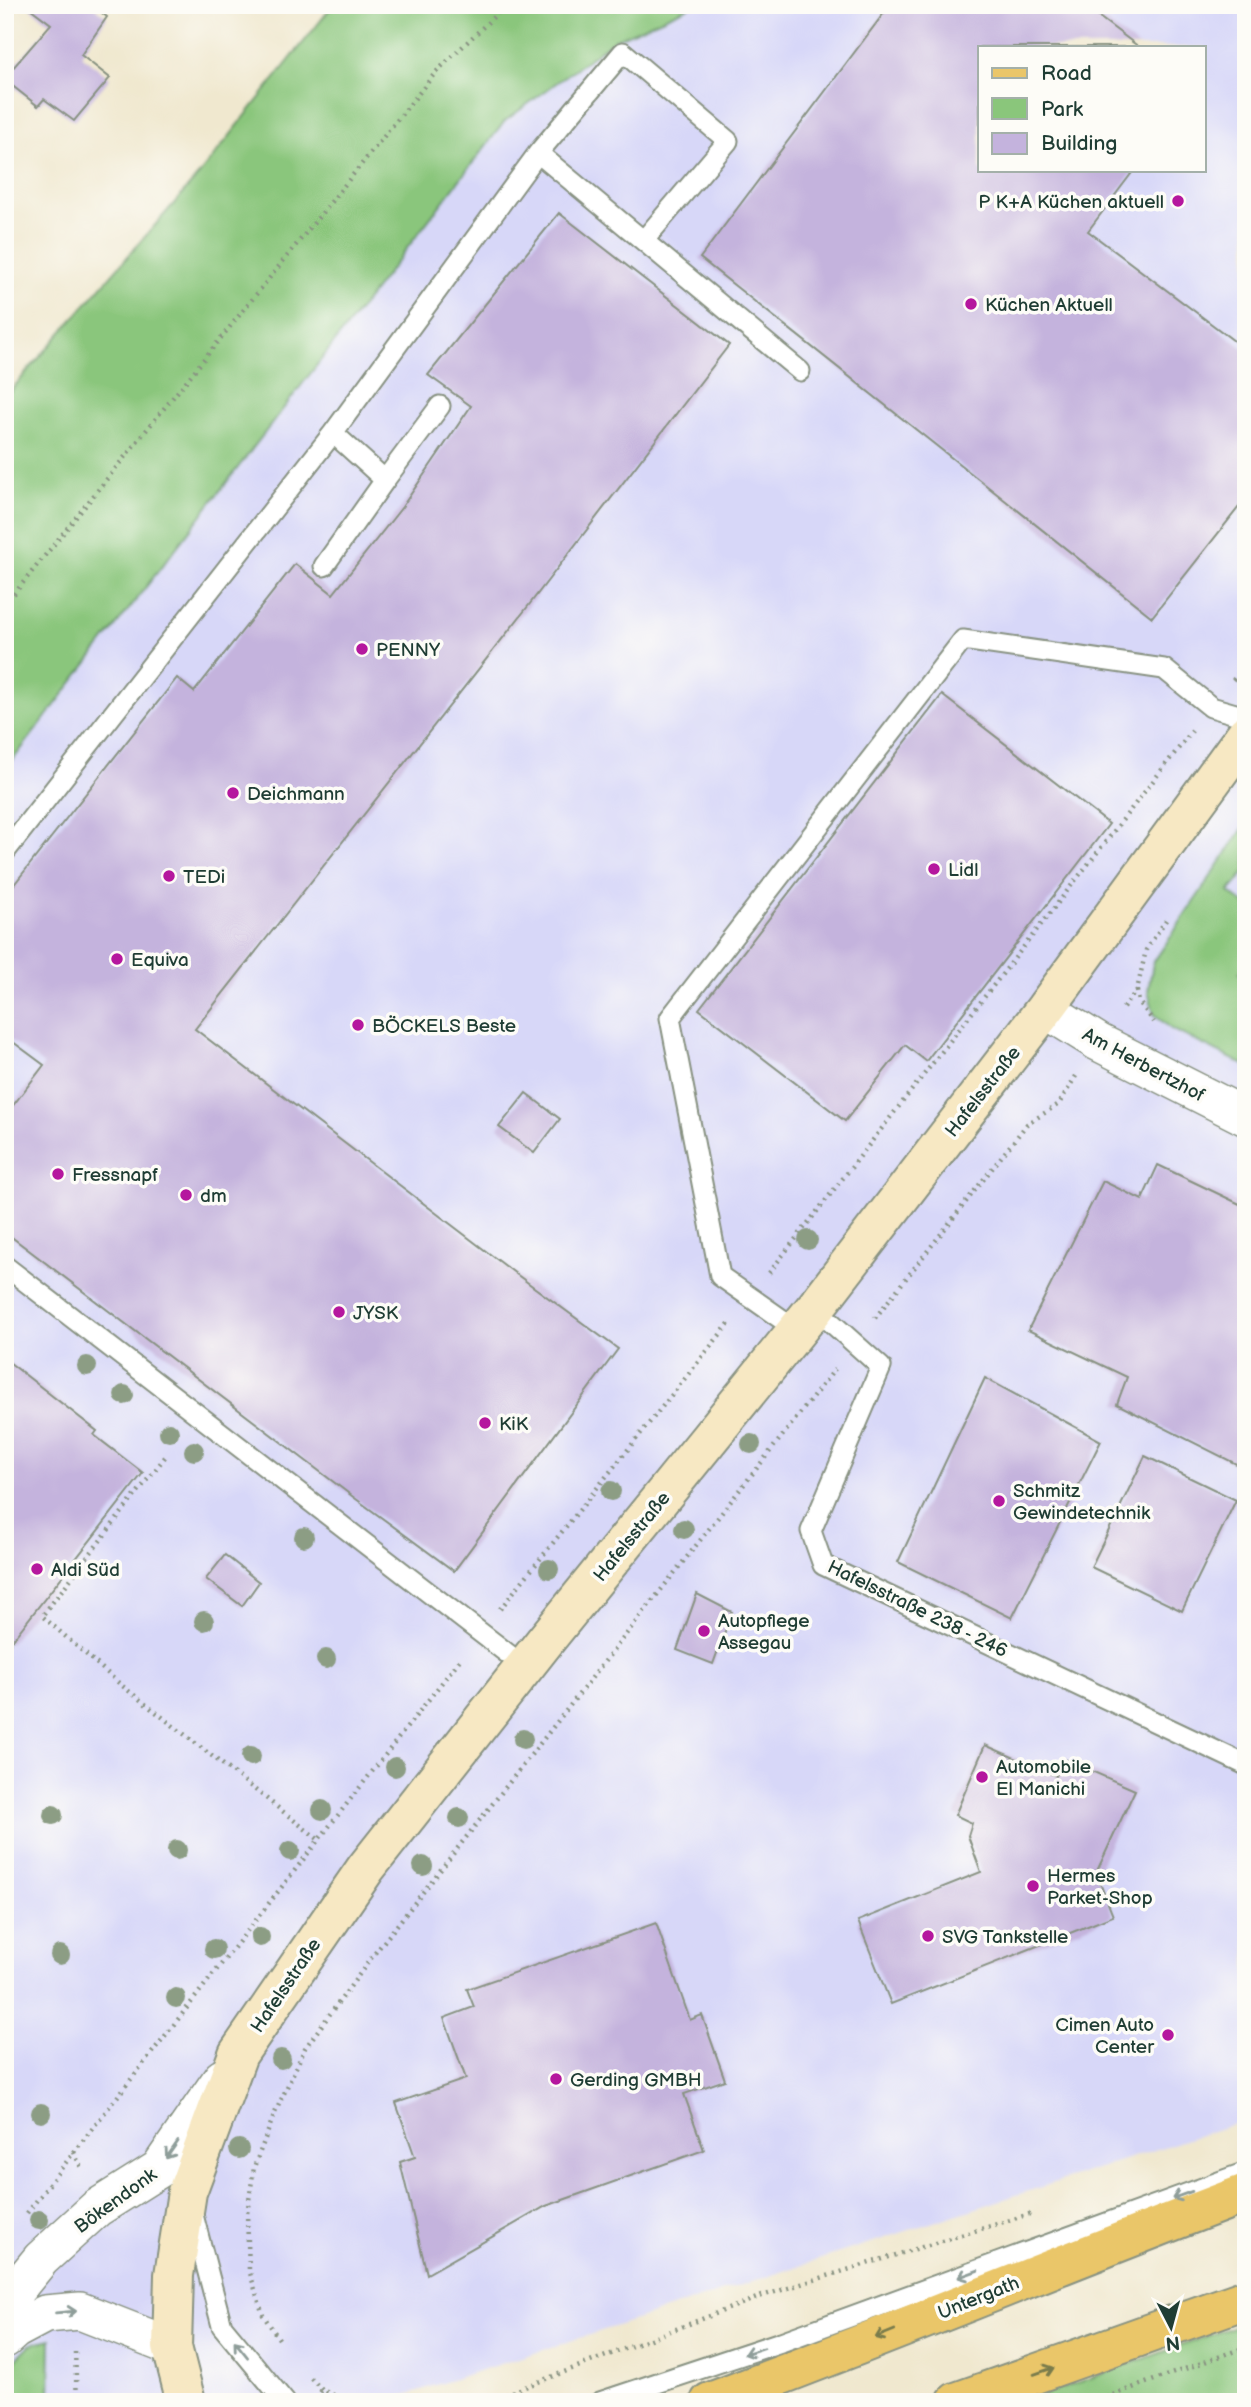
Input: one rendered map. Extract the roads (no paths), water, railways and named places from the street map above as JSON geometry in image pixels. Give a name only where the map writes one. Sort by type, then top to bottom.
[{"type":"main road","name":"Hafelsstraße","points":[[186,2402],[172,2347],[174,2275],[187,2192],[238,2054],[366,1868],[806,1319],[1045,1009],[1246,734]]},
{"type":"main road","name":"Untergath","points":[[710,2402],[1246,2193]]},
{"type":"main road","points":[[957,2402],[1246,2299]]},
{"type":"street","name":"Am Herbertzhof","points":[[1045,1009],[1098,1042],[1246,1117]]},
{"type":"street","name":"Bökendonk","points":[[5,2303],[41,2259],[97,2208],[159,2169],[238,2054]]},
{"type":"street","points":[[5,2339],[15,2330],[45,2314],[80,2311],[172,2347]]},
{"type":"lane","points":[[5,852],[333,433],[538,153],[624,52],[728,141],[644,240]]},
{"type":"lane","points":[[538,153],[800,371]]},
{"type":"lane","points":[[324,566],[440,406]]},
{"type":"lane","points":[[333,433],[386,480]]},
{"type":"lane","name":"Hafelsstraße 238 - 246","points":[[1246,717],[1211,707],[1164,669],[963,640],[670,1018],[720,1276],[750,1298],[806,1319],[855,1344],[881,1367],[811,1531],[823,1565],[1246,1765]]},
{"type":"lane","points":[[5,1266],[525,1667]]},
{"type":"lane","points":[[600,2402],[781,2342],[1246,2172]]},
{"type":"lane","points":[[187,2192],[222,2326],[285,2402]]},
{"type":"place","name":"P K+A Küchen aktuell","points":[[1178,201]]},
{"type":"place","name":"Küchen Aktuell","points":[[971,304]]},
{"type":"place","name":"PENNY","points":[[362,649]]},
{"type":"place","name":"Deichmann","points":[[233,793]]},
{"type":"place","name":"Lidl","points":[[934,869]]},
{"type":"place","name":"TEDi","points":[[169,876]]},
{"type":"place","name":"Equiva","points":[[117,959]]},
{"type":"place","name":"BÖCKELS Beste","points":[[358,1025]]},
{"type":"place","name":"Fressnapf","points":[[58,1174]]},
{"type":"place","name":"dm","points":[[186,1195]]},
{"type":"place","name":"JYSK","points":[[339,1312]]},
{"type":"place","name":"KiK","points":[[485,1423]]},
{"type":"place","name":"Schmitz Gewindetechnik","points":[[999,1501]]},
{"type":"place","name":"Aldi Süd","points":[[37,1569]]},
{"type":"place","name":"Autopflege Assegau","points":[[704,1631]]},
{"type":"place","name":"Automobile El Manichi","points":[[982,1777]]},
{"type":"place","name":"Hermes Parket-Shop","points":[[1033,1886]]},
{"type":"place","name":"SVG Tankstelle","points":[[928,1936]]},
{"type":"place","name":"Cimen Auto Center","points":[[1168,2035]]},
{"type":"place","name":"Gerding GMBH","points":[[556,2079]]}]
